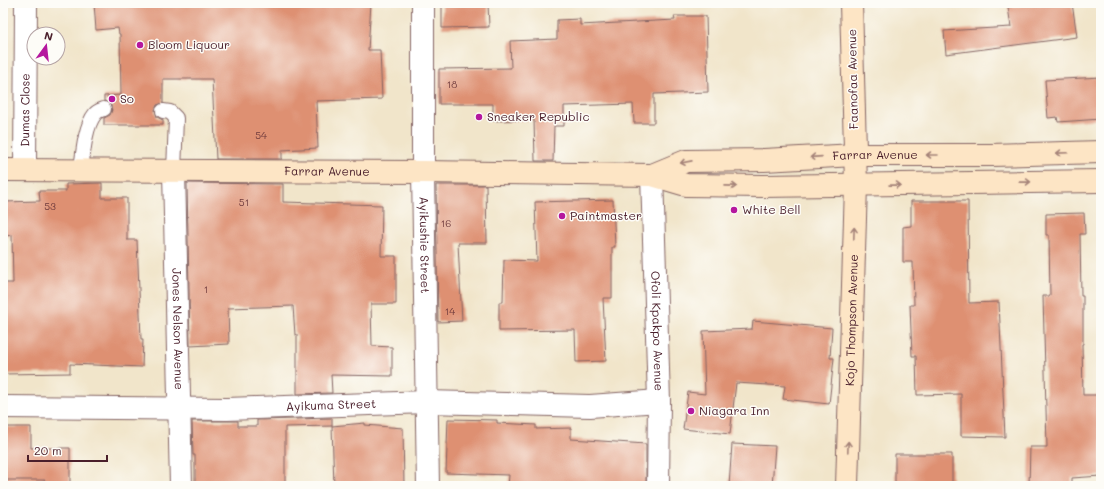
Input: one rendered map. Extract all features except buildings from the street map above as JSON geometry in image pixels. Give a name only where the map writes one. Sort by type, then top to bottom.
[{"type":"main road","name":"Faanofaa Avenue","points":[[852,3],[855,155]]},
{"type":"main road","name":"Farrar Avenue","points":[[652,175],[686,161],[764,160],[855,155],[991,155],[1101,152]]},
{"type":"main road","name":"Kojo Thompson Avenue","points":[[847,486],[856,185],[855,155]]},
{"type":"main road","name":"Farrar Avenue","points":[[3,170],[423,172],[652,175],[686,185],[763,186],[1101,181]]},
{"type":"street","name":"Dumas Close","points":[[25,169],[26,3]]},
{"type":"street","name":"Ayikushie Street","points":[[423,3],[423,172],[428,486]]},
{"type":"street","name":"Jones Nelson Avenue","points":[[174,171],[180,486]]},
{"type":"street","name":"Ofoli Kpakpo Avenue","points":[[652,175],[659,401],[658,486]]},
{"type":"street","name":"Ayikuma Street","points":[[3,407],[228,409],[427,402],[590,406],[659,401]]},
{"type":"lane","points":[[81,170],[85,142],[91,122],[96,112],[104,109]]},
{"type":"lane","points":[[163,111],[170,112],[176,118],[174,171]]},
{"type":"place","name":"Bloom Liquour","points":[[140,45]]},
{"type":"place","name":"So","points":[[112,99]]},
{"type":"place","name":"Sneaker Republic","points":[[479,117]]},
{"type":"place","name":"White Bell","points":[[734,210]]},
{"type":"place","name":"Paintmaster","points":[[562,216]]},
{"type":"place","name":"Niagara Inn","points":[[691,411]]}]
